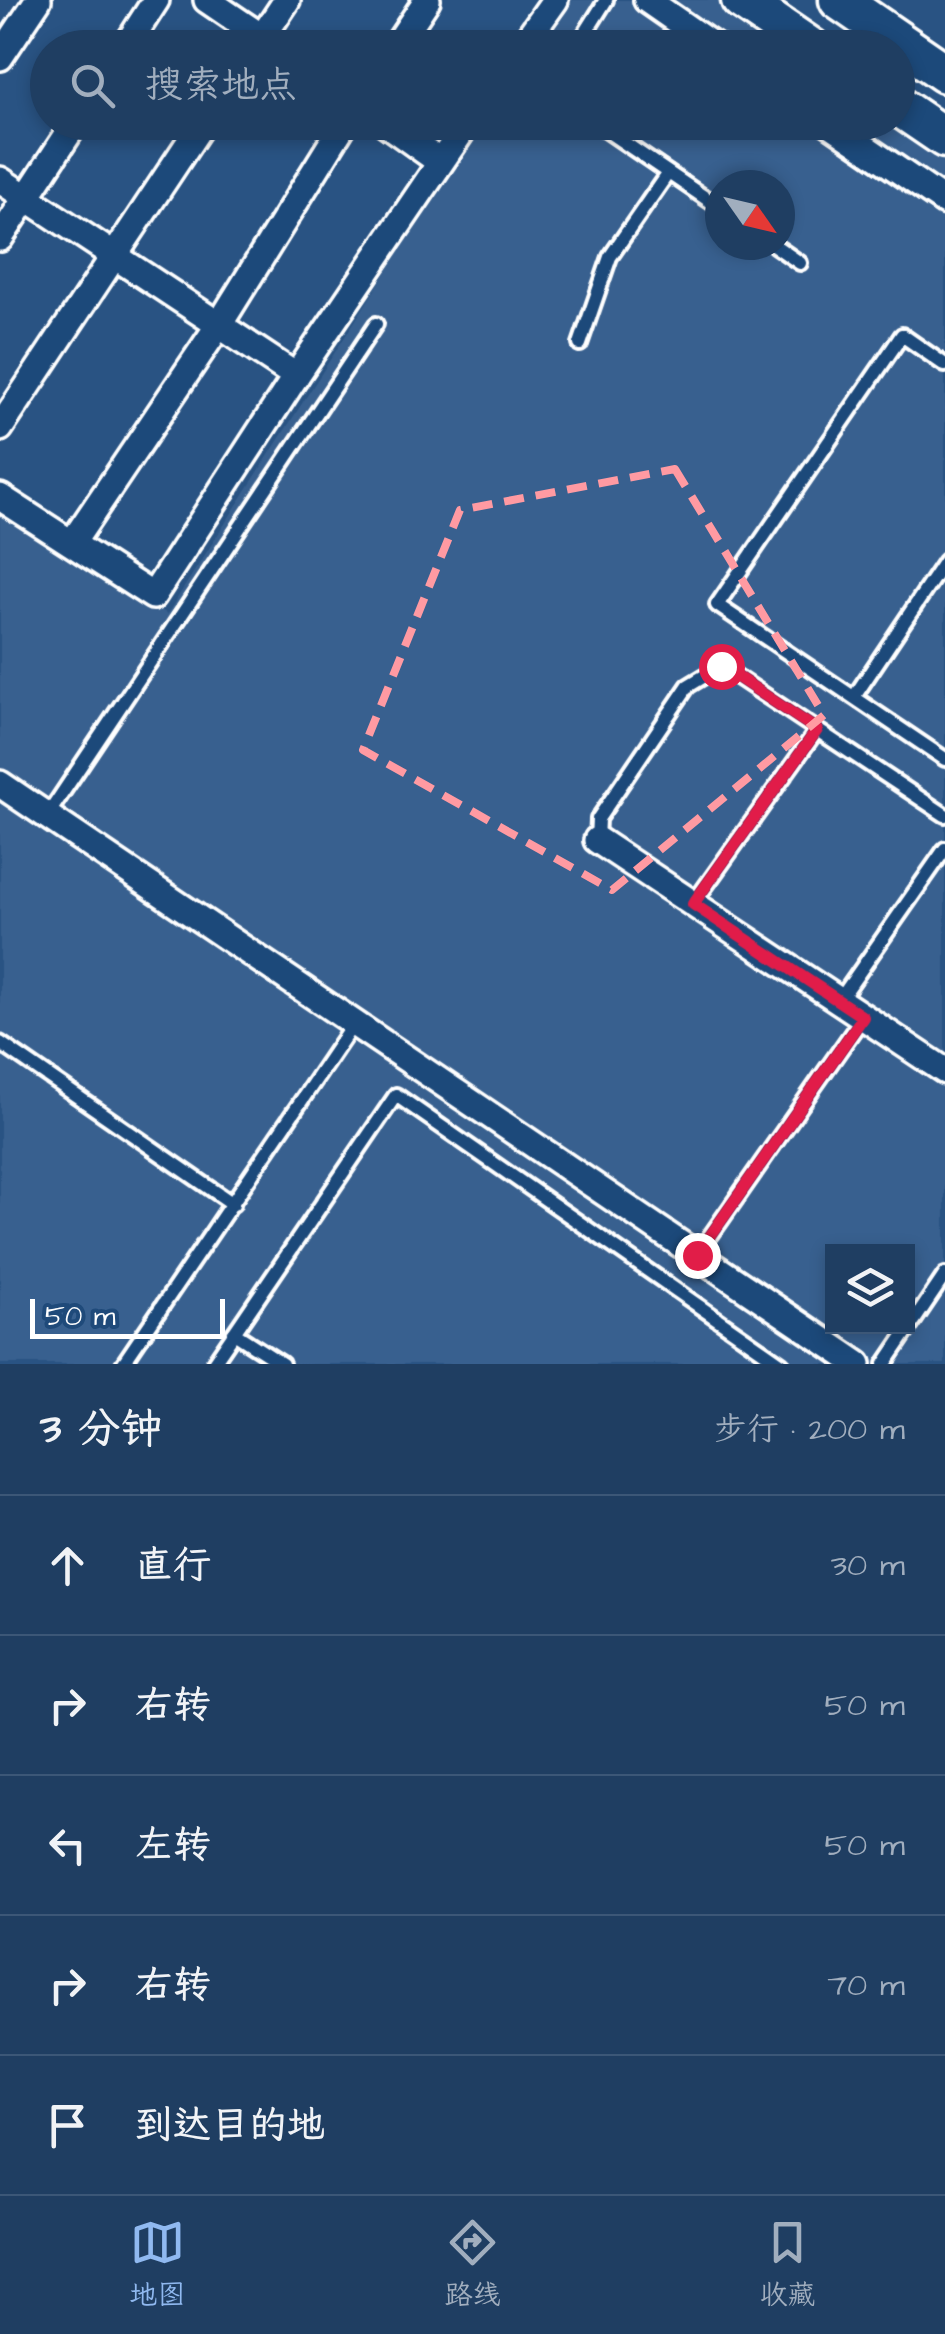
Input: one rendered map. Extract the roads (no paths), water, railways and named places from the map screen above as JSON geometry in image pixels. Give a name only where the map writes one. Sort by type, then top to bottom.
[{"type":"street","points":[[0,57],[38,0]]},
{"type":"street","points":[[137,30],[156,0]]},
{"type":"street","points":[[207,0],[247,30]]},
{"type":"street","points":[[272,30],[287,0]]},
{"type":"street","points":[[407,30],[427,0]]},
{"type":"street","points":[[534,30],[555,0]]},
{"type":"street","points":[[647,0],[690,30]]},
{"type":"street","points":[[741,0],[785,30]]},
{"type":"street","points":[[839,0],[883,30]]},
{"type":"street","points":[[915,52],[945,73]]},
{"type":"street","points":[[915,118],[945,138]]},
{"type":"street","points":[[0,238],[64,140]]},
{"type":"street","points":[[0,428],[191,140]]},
{"type":"street","points":[[72,543],[219,326],[334,140]]},
{"type":"street","points":[[409,140],[440,162]]},
{"type":"street","points":[[0,498],[153,596],[455,140]]},
{"type":"street","points":[[854,140],[945,202]]},
{"type":"street","points":[[0,180],[296,376]]},
{"type":"street","points":[[3,792],[48,816],[858,1364]]},
{"type":"street","points":[[597,840],[945,1071]]},
{"type":"lane","points":[[587,30],[606,0]]},
{"type":"lane","points":[[620,140],[705,198]]},
{"type":"lane","points":[[580,344],[610,257],[668,173]]},
{"type":"lane","points":[[795,259],[800,262]]},
{"type":"lane","points":[[48,816],[376,324]]},
{"type":"lane","points":[[945,365],[902,335],[717,605],[945,759]]},
{"type":"lane","points":[[854,697],[945,562]]},
{"type":"lane","points":[[597,840],[598,818],[688,686],[721,666],[945,815]]},
{"type":"lane","points":[[693,904],[817,730]]},
{"type":"lane","points":[[839,1001],[945,849]]},
{"type":"lane","points":[[697,1255],[863,1017]]},
{"type":"lane","points":[[123,1364],[354,1023]]},
{"type":"lane","points":[[0,1043],[234,1204]]},
{"type":"lane","points":[[213,1364],[396,1095],[782,1364]]},
{"type":"lane","points":[[885,1364],[945,1276]]},
{"type":"lane","points":[[234,1333],[282,1364]]}]
